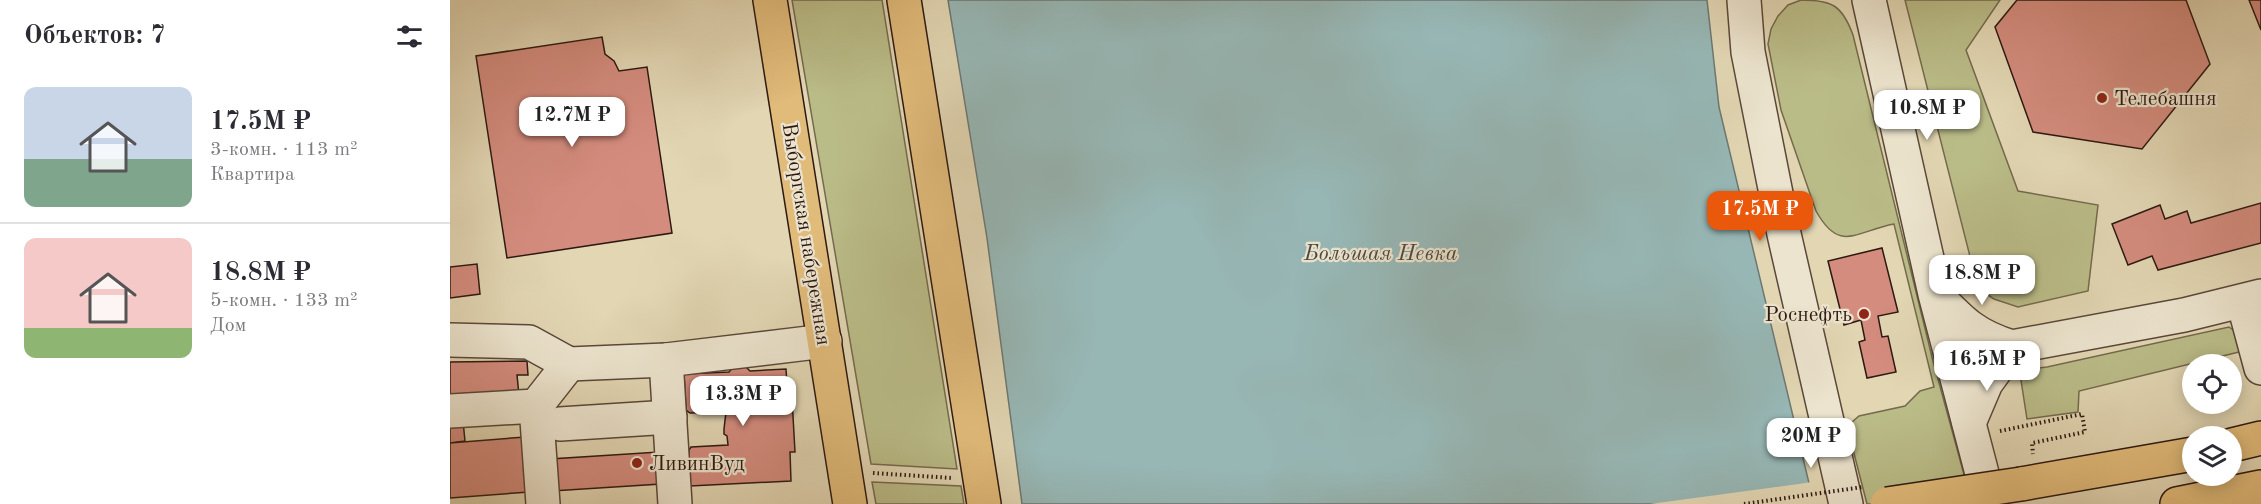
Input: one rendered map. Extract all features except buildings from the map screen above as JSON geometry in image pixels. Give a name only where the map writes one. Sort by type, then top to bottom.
[{"type":"main road","name":"Выборгская набережная","points":[[770,0],[850,504]]},
{"type":"main road","points":[[904,0],[984,504]]},
{"type":"main road","points":[[2242,443],[2261,438]]},
{"type":"main road","points":[[1887,504],[2021,484],[2182,456]]},
{"type":"main road","points":[[2177,504],[2261,487]]},
{"type":"street","points":[[1744,0],[1748,52],[1784,234],[1846,504]]},
{"type":"street","points":[[1748,52],[1758,16],[1767,0]]},
{"type":"street","points":[[1846,0],[1877,37]]},
{"type":"street","points":[[1869,0],[1935,294],[1980,428],[1990,504]]},
{"type":"street","points":[[1935,294],[1972,331],[1991,341],[2012,347],[2184,315],[2252,298],[2261,368]]},
{"type":"street","points":[[450,340],[529,342],[569,364],[666,360],[825,341]]},
{"type":"street","points":[[1980,428],[1986,383],[2012,347]]},
{"type":"street","points":[[666,360],[675,504]]},
{"type":"street","points":[[543,504],[548,415],[569,364]]},
{"type":"street","points":[[450,411],[670,417]]},
{"type":"path","points":[[1980,428],[2082,414],[2085,432],[2042,441]]},
{"type":"path","points":[[872,473],[958,478]]},
{"type":"green space","points":[[792,0],[882,0],[957,469],[871,464]]},
{"type":"green space","points":[[1801,0],[1821,1],[1834,6],[1845,17],[1853,35],[1932,357],[1972,504],[1867,504],[1848,430],[1851,423],[1859,416],[1905,406],[1920,391],[1934,387],[1894,224],[1859,234],[1841,236],[1825,224],[1816,211],[1781,110],[1768,44],[1771,29],[1778,16],[1788,5]]},
{"type":"green space","points":[[1905,0],[2000,0],[1966,50],[2018,191],[2098,205],[2088,291],[2018,307],[1994,299],[1978,288]]},
{"type":"green space","points":[[2229,327],[2236,332],[2245,348],[2231,354],[2182,354],[2182,366],[2079,391],[2078,412],[2027,419],[2020,374],[2030,369]]},
{"type":"green space","points":[[872,482],[961,486],[964,504],[876,504]]},
{"type":"water","name":"Большая Невка","points":[[948,0],[1707,0],[1719,107],[1814,504],[1022,504],[987,238]]},
{"type":"pier","points":[[1811,482],[1817,504],[1650,504],[1799,484]]},
{"type":"place","name":"Телебашня","points":[[2102,98]]},
{"type":"place","name":"Роснефть","points":[[1864,314]]},
{"type":"place","name":"ЛивинВуд","points":[[637,463]]}]
